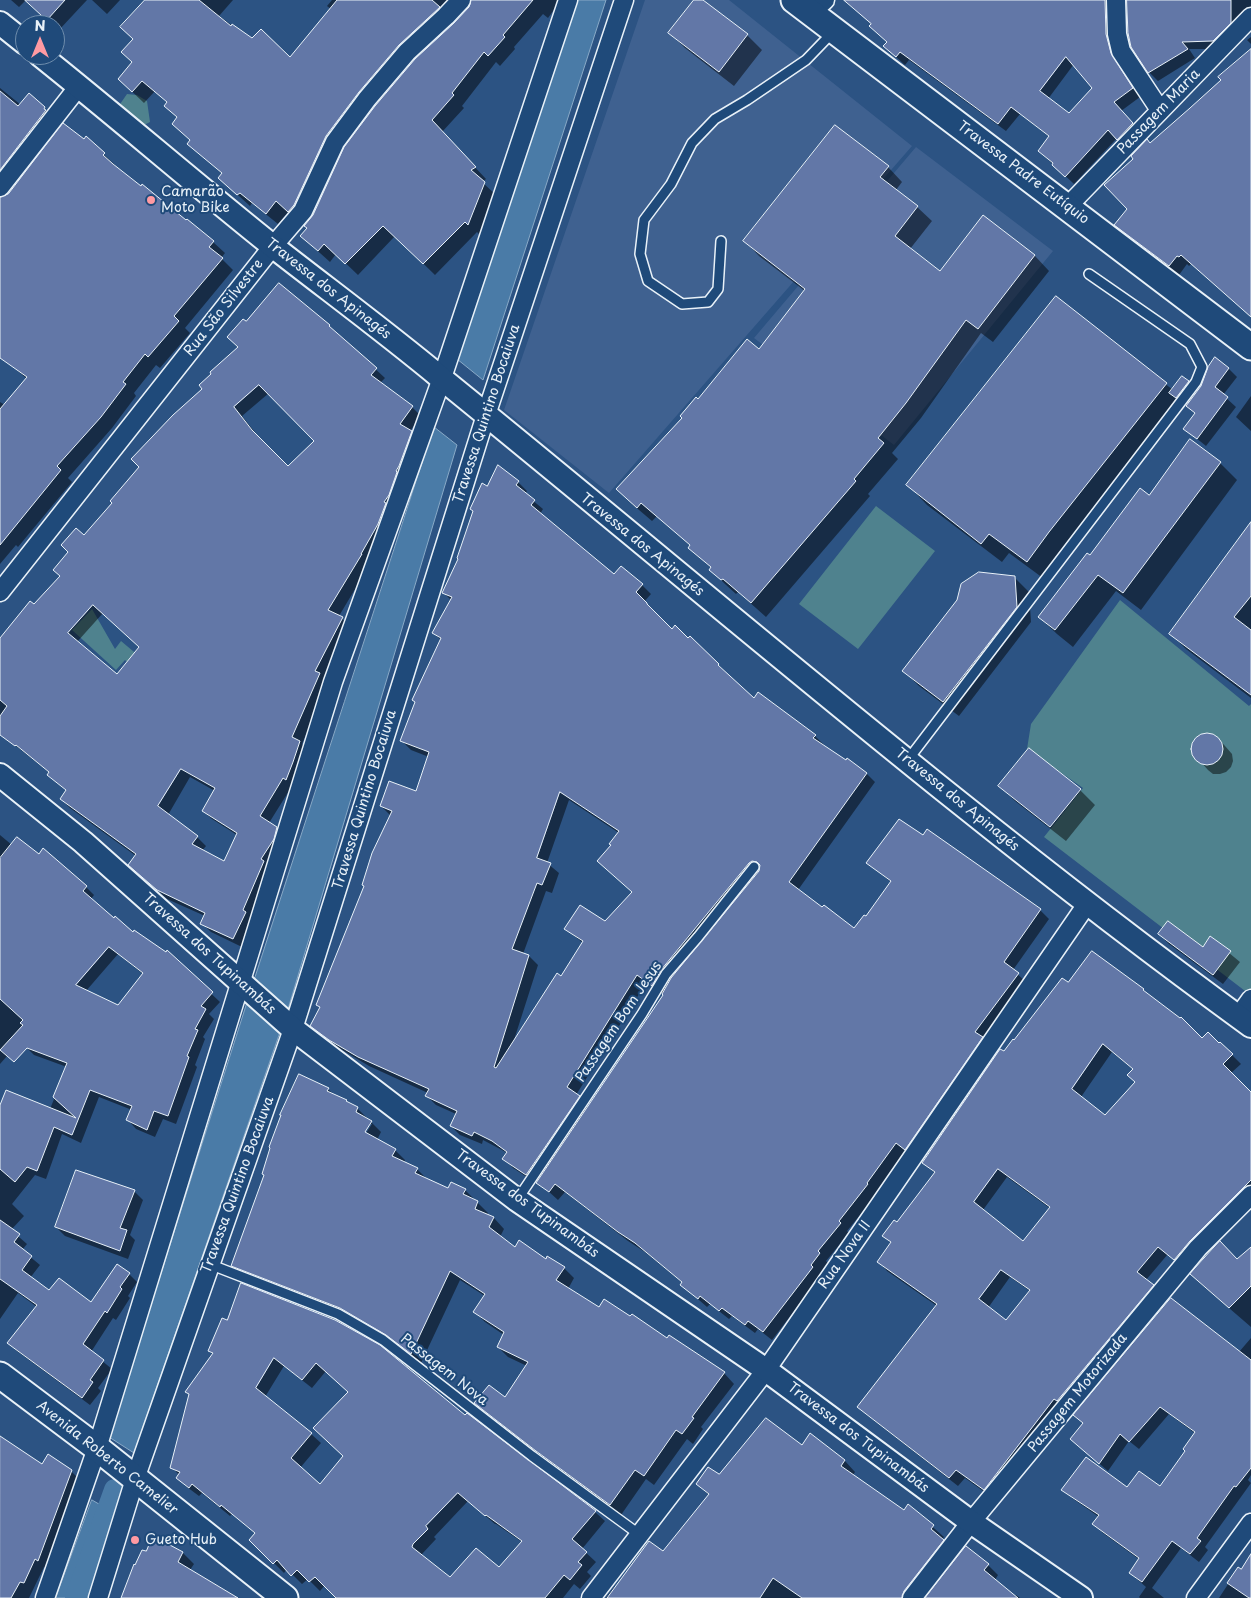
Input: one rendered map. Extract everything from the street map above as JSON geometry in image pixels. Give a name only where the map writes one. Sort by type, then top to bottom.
[{"type":"main road","name":"Travessa Padre Eutíquio","points":[[810,4],[835,30],[1251,347]]},
{"type":"main road","name":"Avenida Roberto Camelier","points":[[0,1374],[285,1598]]},
{"type":"street","name":"Rua São Silvestre","points":[[0,592],[273,246],[303,211],[335,142],[367,99],[407,52],[461,0]]},
{"type":"street","points":[[45,1598],[96,1448],[333,682],[442,378],[568,0]]},
{"type":"street","name":"Travessa Quintino Bocaiuva","points":[[98,1598],[135,1479],[293,1029],[486,415],[624,0]]},
{"type":"street","points":[[1116,0],[1117,34],[1121,51],[1160,110]]},
{"type":"street","name":"Passagem Maria","points":[[1067,207],[1251,17]]},
{"type":"street","points":[[0,24],[15,35]]},
{"type":"street","name":"Travessa dos Apinagés","points":[[53,65],[273,246],[442,378],[907,761],[1087,904],[1245,1022]]},
{"type":"street","points":[[0,187],[79,86]]},
{"type":"street","name":"Travessa dos Tupinambás","points":[[0,776],[83,842],[293,1029],[517,1200],[766,1370],[971,1522],[1081,1598]]},
{"type":"street","name":"Rua Nova II","points":[[591,1598],[766,1370],[1087,904]]},
{"type":"street","points":[[1245,1022],[1251,999]]},
{"type":"street","name":"Passagem Motorizada","points":[[912,1598],[971,1522],[1198,1248],[1251,1195]]},
{"type":"street","points":[[1196,1598],[1251,1523]]},
{"type":"lane","points":[[721,241],[718,289],[708,302],[682,304],[648,281],[640,254],[644,220],[671,184],[692,143],[715,119],[748,100],[806,60],[835,30]]},
{"type":"lane","points":[[907,761],[1196,382],[1202,367],[1190,344],[1090,274]]},
{"type":"lane","name":"Passagem Bom Jesus","points":[[517,1200],[642,1014],[666,974],[754,867]]},
{"type":"lane","name":"Passagem Nova","points":[[209,1264],[338,1314],[383,1340],[532,1456],[640,1535]]},
{"type":"shaded area","points":[[577,0],[606,0],[483,380],[457,359]]},
{"type":"shaded area","points":[[645,0],[729,0],[912,146],[609,493],[504,410]]},
{"type":"shaded area","points":[[916,147],[1053,251],[894,445],[754,338]]},
{"type":"shaded area","points":[[434,427],[457,445],[288,1009],[134,1453],[109,1437],[255,977]]},
{"type":"shaded area","points":[[92,1500],[116,1514],[87,1598],[56,1598]]},
{"type":"green space","points":[[127,94],[137,95],[147,101],[150,122],[138,128],[118,107]]},
{"type":"green space","points":[[876,506],[935,551],[858,649],[799,604]]},
{"type":"green space","points":[[1120,600],[1249,706],[1251,704],[1251,990],[1249,994],[1044,837],[1083,788],[1027,749],[1031,724]]},
{"type":"green space","points":[[92,609],[115,649],[121,641],[146,662],[137,671],[125,660],[116,670],[72,630]]},
{"type":"building","points":[[25,0],[65,0],[52,15],[42,15]]},
{"type":"building","points":[[145,0],[199,0],[231,26],[232,24],[252,38],[261,29],[290,57],[337,0],[432,0],[440,7],[399,45],[359,92],[326,136],[294,205],[288,212],[276,201],[266,214],[240,193],[237,195],[218,178],[222,173],[187,144],[190,140],[172,124],[177,117],[164,106],[167,102],[142,81],[132,92],[118,79],[132,62],[121,52],[133,39],[120,27]]},
{"type":"building","points":[[471,0],[533,0],[488,56],[484,52],[452,93],[454,95],[432,120],[476,167],[471,170],[485,182],[468,225],[465,222],[423,264],[383,226],[345,264],[324,244],[318,251],[300,236],[307,228],[304,226],[313,215],[344,147],[375,106],[415,59],[454,23],[469,7]]},
{"type":"building","points":[[694,0],[703,0],[748,34],[719,72],[668,33]]},
{"type":"building","points":[[844,0],[1105,0],[1106,34],[1111,53],[1133,88],[1114,102],[1133,123],[1117,140],[1108,130],[1065,177],[1052,165],[1053,163],[1038,151],[1049,136],[1011,107],[998,124],[900,52],[896,57],[883,46],[887,42],[869,26],[871,24]],"holes":[[[1066,57],[1092,88],[1069,113],[1040,91]]]},
{"type":"building","points":[[1127,0],[1231,0],[1231,23],[1213,41],[1182,42],[1188,49],[1148,73],[1131,47],[1128,33]]},
{"type":"building","points":[[1251,49],[1251,317],[1181,255],[1177,256],[1169,266],[1114,225],[1127,209],[1104,185],[1133,159],[1131,156],[1147,139],[1150,143],[1221,80],[1218,77]]},
{"type":"building","points":[[0,91],[18,106],[29,93],[46,110],[0,170]]},
{"type":"building","points":[[63,123],[84,139],[86,136],[105,153],[103,155],[113,164],[141,186],[142,184],[214,241],[209,247],[223,258],[174,316],[179,321],[148,357],[145,354],[123,382],[126,384],[101,417],[57,466],[61,470],[0,545],[0,409],[27,377],[0,358],[0,197],[8,194]]},
{"type":"building","points":[[835,125],[889,166],[880,177],[918,206],[895,236],[940,271],[983,215],[1035,255],[978,329],[966,320],[906,403],[878,438],[884,443],[854,479],[856,481],[751,603],[723,579],[721,580],[709,570],[711,567],[688,548],[690,545],[641,503],[637,508],[616,489],[682,418],[680,416],[696,397],[698,399],[747,339],[759,349],[805,289],[743,241]]},
{"type":"building","points":[[279,283],[330,325],[377,368],[371,375],[413,406],[400,424],[412,431],[396,471],[389,495],[384,502],[386,503],[378,524],[328,610],[343,617],[315,671],[320,673],[292,737],[300,741],[286,780],[283,778],[260,816],[277,827],[274,839],[261,859],[264,861],[243,910],[246,912],[233,939],[200,924],[205,913],[157,890],[128,865],[136,854],[60,799],[66,790],[47,775],[49,772],[16,745],[0,735],[0,716],[7,706],[0,700],[0,638],[30,601],[34,604],[60,576],[53,570],[68,552],[61,545],[76,528],[84,535],[112,503],[110,501],[139,467],[131,459],[173,415],[202,389],[199,385],[211,374],[210,372],[238,347],[227,337],[243,319],[246,321]],"holes":[[[259,385],[314,441],[288,466],[252,430],[234,407]],[[93,605],[139,647],[117,674],[68,633]],[[181,769],[215,788],[202,811],[237,833],[224,861],[192,844],[198,836],[158,806]]]},
{"type":"building","points":[[1056,296],[1167,383],[1027,562],[989,534],[981,544],[906,485]]},
{"type":"building","points":[[1215,357],[1229,368],[1215,387],[1228,397],[1197,439],[1183,429],[1195,413],[1186,406],[1201,386],[1208,367]]},
{"type":"building","points":[[1182,376],[1189,381],[1176,398],[1169,393]]},
{"type":"building","points":[[1190,439],[1221,462],[1123,593],[1098,575],[1055,630],[1038,617],[1087,553],[1090,555],[1140,488],[1149,495]]},
{"type":"building","points":[[498,465],[519,481],[516,485],[535,500],[531,505],[614,574],[621,566],[643,584],[636,592],[647,604],[672,629],[675,625],[688,638],[690,636],[754,698],[758,692],[816,735],[813,738],[846,760],[847,758],[867,773],[789,882],[854,928],[864,915],[866,916],[891,881],[866,863],[899,819],[923,835],[927,829],[1041,909],[1004,962],[1019,973],[975,1032],[983,1037],[905,1150],[896,1143],[868,1184],[839,1221],[841,1223],[818,1251],[820,1253],[811,1265],[813,1267],[763,1332],[748,1321],[745,1325],[722,1308],[719,1311],[700,1296],[698,1299],[680,1285],[682,1282],[635,1243],[555,1184],[549,1192],[536,1183],[663,995],[671,978],[759,871],[760,865],[757,862],[752,861],[749,863],[661,970],[652,986],[637,975],[567,1087],[580,1096],[526,1175],[502,1159],[507,1152],[492,1141],[474,1132],[472,1136],[450,1126],[457,1111],[425,1096],[429,1089],[358,1057],[310,1026],[320,1007],[316,1005],[364,886],[362,885],[372,853],[392,811],[380,806],[389,781],[416,791],[429,752],[400,741],[415,702],[412,700],[441,638],[432,633],[452,597],[442,593],[458,559],[473,511],[470,509],[482,483],[487,486]],"holes":[[[560,792],[619,831],[609,844],[611,845],[597,861],[632,892],[605,921],[580,905],[564,929],[583,941],[561,976],[557,973],[496,1068],[494,1067],[529,955],[512,949],[537,883],[542,885],[551,863],[537,858]]]},
{"type":"building","points":[[1251,522],[1251,596],[1234,617],[1251,630],[1251,695],[1169,634]]},
{"type":"building","points":[[979,572],[1015,576],[1017,607],[943,702],[902,671],[957,600],[961,584]]},
{"type":"building","points":[[1207,733],[1213,734],[1218,738],[1222,743],[1222,755],[1218,760],[1213,764],[1207,765],[1201,764],[1196,760],[1192,755],[1191,749],[1192,743],[1196,738],[1201,734]]},
{"type":"building","points":[[1029,748],[1081,789],[1050,827],[998,786]]},
{"type":"building","points":[[17,837],[39,854],[43,848],[87,886],[83,891],[114,918],[115,916],[133,932],[134,930],[166,952],[167,950],[213,992],[201,1006],[206,1009],[195,1029],[198,1030],[187,1056],[189,1057],[168,1116],[154,1111],[147,1130],[126,1120],[132,1106],[90,1090],[72,1135],[54,1127],[37,1171],[27,1167],[15,1182],[0,1169],[0,1105],[6,1090],[76,1118],[53,1097],[67,1063],[27,1048],[14,1062],[0,1050],[23,1025],[20,1023],[23,1020],[0,999],[0,858]],"holes":[[[109,947],[143,973],[118,1005],[76,985]]]},
{"type":"building","points":[[1168,921],[1203,947],[1210,936],[1231,951],[1213,975],[1158,934]]},
{"type":"building","points":[[1092,951],[1181,1017],[1202,1038],[1208,1032],[1233,1054],[1223,1064],[1251,1092],[1251,1180],[1190,1241],[1174,1260],[1158,1247],[1137,1272],[1154,1285],[1057,1401],[1054,1399],[984,1490],[956,1470],[949,1478],[857,1407],[937,1304],[877,1262],[891,1242],[882,1236],[894,1220],[897,1222],[935,1172],[922,1163],[1000,1049],[1004,1051],[1014,1040],[1062,978],[1068,982]],"holes":[[[1103,1044],[1133,1069],[1127,1075],[1135,1082],[1105,1115],[1072,1089]],[[998,1169],[1050,1207],[1023,1241],[974,1202]],[[1001,1270],[1030,1290],[1006,1320],[979,1299]]]},
{"type":"building","points":[[299,1074],[329,1088],[327,1091],[358,1107],[356,1112],[372,1121],[365,1132],[396,1149],[392,1156],[418,1168],[415,1173],[448,1188],[451,1182],[466,1189],[463,1194],[478,1201],[475,1209],[494,1217],[489,1227],[515,1247],[519,1240],[546,1259],[547,1256],[565,1267],[556,1280],[599,1307],[604,1299],[630,1316],[632,1314],[667,1338],[669,1335],[725,1372],[682,1434],[676,1430],[644,1476],[635,1470],[610,1505],[474,1403],[489,1385],[505,1397],[528,1362],[497,1347],[504,1332],[473,1312],[485,1294],[450,1271],[411,1354],[386,1335],[340,1308],[231,1266],[264,1175],[262,1174],[269,1147],[280,1115]]},
{"type":"building","points":[[76,1170],[135,1190],[120,1228],[127,1230],[120,1251],[55,1227]]},
{"type":"building","points":[[0,1220],[20,1234],[14,1242],[32,1256],[22,1270],[49,1290],[59,1278],[91,1302],[117,1264],[130,1273],[120,1287],[122,1289],[107,1313],[105,1311],[83,1344],[104,1360],[90,1380],[93,1382],[82,1398],[7,1343],[37,1305],[0,1279]]},
{"type":"building","points":[[1220,1241],[1237,1259],[1251,1247],[1251,1286],[1229,1308],[1190,1274]]},
{"type":"building","points":[[241,1283],[335,1320],[380,1345],[465,1415],[467,1413],[596,1511],[572,1539],[587,1552],[578,1562],[582,1565],[570,1580],[564,1575],[545,1598],[336,1598],[315,1577],[309,1582],[297,1570],[291,1576],[277,1560],[273,1564],[249,1540],[255,1533],[192,1484],[189,1488],[176,1478],[180,1472],[170,1468],[189,1394],[185,1392],[213,1353],[208,1351],[222,1318],[227,1320]],"holes":[[[274,1358],[302,1380],[316,1363],[348,1392],[313,1428],[343,1456],[320,1484],[291,1458],[312,1433],[256,1388]],[[458,1493],[485,1516],[522,1541],[499,1567],[476,1548],[450,1577],[412,1547],[428,1529],[426,1526]]]},
{"type":"building","points":[[1171,1298],[1251,1360],[1251,1468],[1236,1487],[1234,1486],[1197,1538],[1201,1541],[1190,1554],[1172,1541],[1142,1582],[1129,1573],[1139,1558],[1092,1524],[1099,1515],[1061,1490],[1086,1457],[1127,1487],[1139,1471],[1160,1486],[1185,1451],[1183,1449],[1195,1432],[1160,1407],[1129,1442],[1120,1434],[1099,1464],[1070,1439],[1083,1423],[1073,1415]]},
{"type":"building","points":[[766,1418],[802,1445],[810,1433],[845,1460],[841,1466],[904,1510],[908,1504],[934,1525],[931,1529],[944,1540],[904,1591],[902,1598],[802,1598],[773,1578],[760,1598],[607,1598],[649,1541],[663,1551],[709,1494],[696,1484],[708,1467],[719,1474]]},
{"type":"building","points":[[0,1436],[42,1464],[48,1454],[72,1470],[38,1561],[35,1559],[24,1583],[20,1582],[11,1598],[0,1598]]},
{"type":"building","points":[[153,1536],[183,1552],[178,1562],[238,1598],[121,1598],[134,1564],[142,1550],[146,1551]]},
{"type":"building","points":[[966,1546],[989,1564],[984,1570],[1018,1598],[925,1598]]},
{"type":"building","points":[[1251,1554],[1251,1598],[1249,1598],[1227,1583],[1238,1567],[1241,1569]]},
{"type":"waterway","points":[[76,1598],[115,1490]]},
{"type":"place","name":"Camarão Moto Bike","points":[[151,200]]},
{"type":"place","name":"Gueto Hub","points":[[135,1540]]}]
